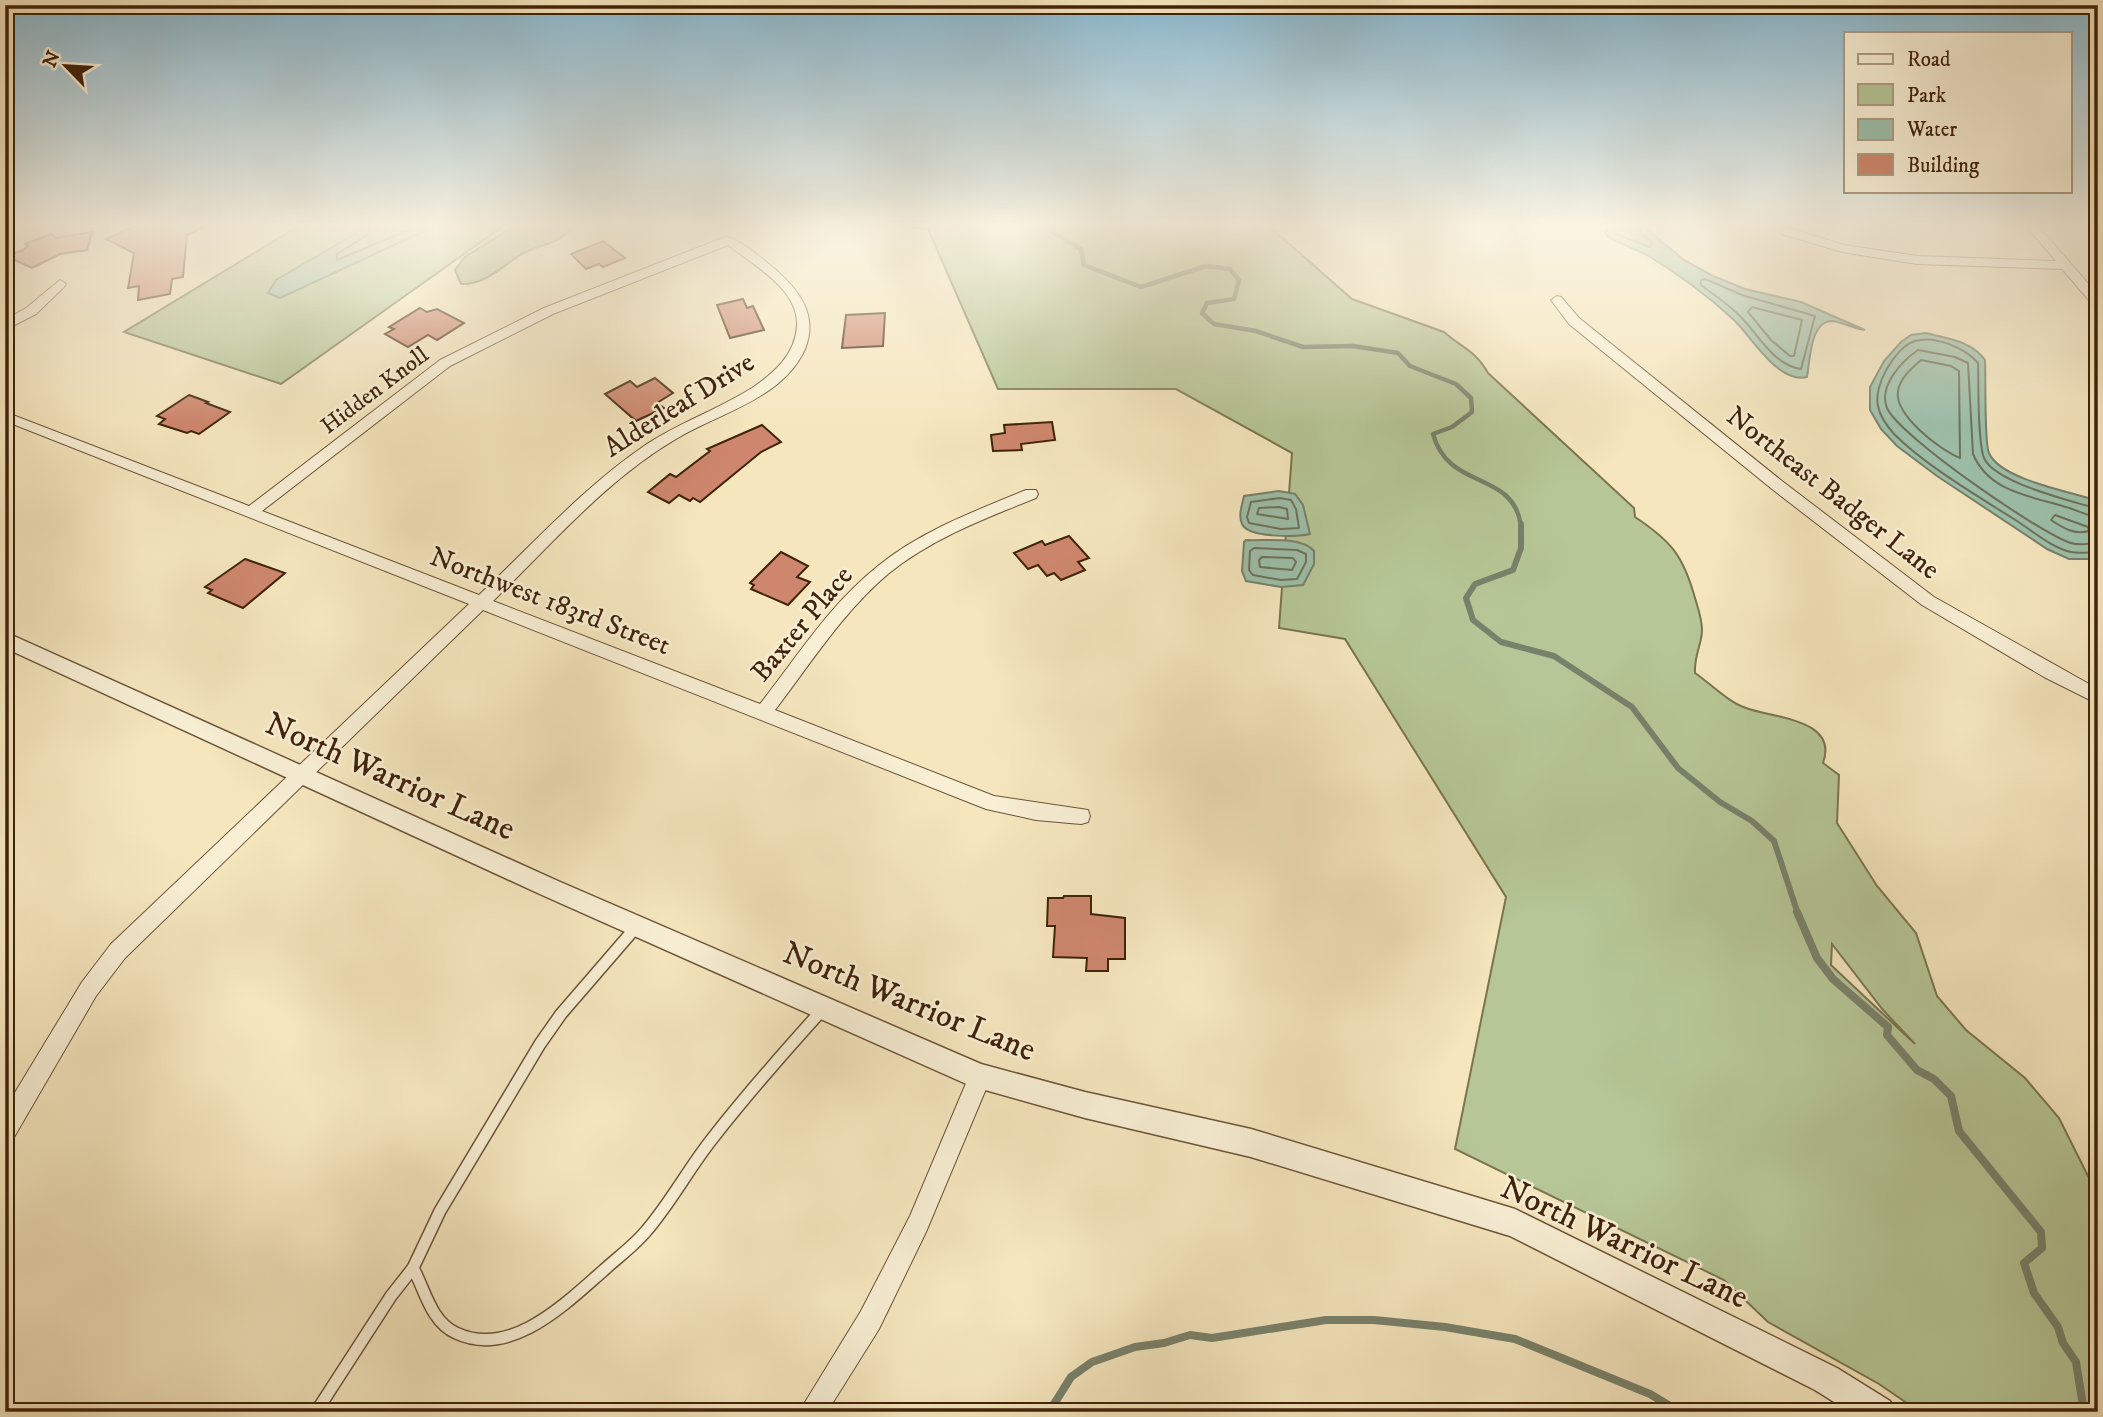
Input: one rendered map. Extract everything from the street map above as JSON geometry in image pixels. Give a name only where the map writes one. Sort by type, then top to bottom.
[{"type":"street","points":[[5,326],[31,312],[51,293]]},
{"type":"street","name":"Hidden Knoll","points":[[251,512],[445,363],[475,345],[530,319],[595,293]]},
{"type":"street","name":"Alderleaf Drive","points":[[5,1131],[89,989],[118,951],[618,472],[651,447],[765,386],[783,370],[795,354],[802,338],[804,318],[798,301],[791,293]]},
{"type":"street","name":"Northeast Badger Lane","points":[[1557,300],[1574,321],[1777,485],[1928,601],[2050,672],[2098,696]]},
{"type":"street","name":"Northwest 183rd Street","points":[[5,416],[993,803],[1036,812],[1081,816]]},
{"type":"street","name":"Baxter Place","points":[[763,713],[842,611],[884,569],[925,541],[969,519],[1031,494]]},
{"type":"street","name":"North Warrior Lane","points":[[5,639],[299,775],[980,1077],[1085,1105],[1251,1143],[1515,1223],[1826,1379],[1879,1412]]},
{"type":"street","points":[[812,1412],[882,1296],[918,1224],[980,1077]]},
{"type":"lane","points":[[316,1412],[391,1296],[414,1268],[446,1200],[540,1044],[561,1014],[637,926]]},
{"type":"lane","points":[[414,1268],[433,1312],[455,1333],[477,1340],[514,1335],[559,1309],[648,1230],[694,1161],[824,1007]]},
{"type":"green space","points":[[188,293],[409,293],[281,384],[124,332]]},
{"type":"green space","points":[[956,293],[1345,293],[1352,299],[1444,332],[1478,359],[1488,373],[1634,508],[1635,517],[1674,550],[1686,571],[1700,614],[1702,635],[1695,673],[1739,705],[1801,723],[1822,737],[1825,748],[1823,763],[1839,775],[1837,823],[1877,886],[1916,933],[1937,996],[1966,1030],[2025,1078],[2059,1118],[2098,1196],[2098,1412],[1920,1412],[1879,1384],[1768,1322],[1724,1280],[1455,1149],[1506,897],[1345,639],[1279,628],[1292,453],[1176,389],[998,389]],"holes":[[[1832,944],[1883,1010],[1915,1044],[1831,965]]]},
{"type":"water","points":[[268,293],[291,293],[280,298]]},
{"type":"water","points":[[1702,293],[1763,293],[1801,302],[1865,330],[1832,321],[1825,323],[1815,334],[1812,343],[1807,377],[1796,377],[1776,367],[1766,358],[1734,320]]},
{"type":"water","points":[[1926,333],[1966,345],[1985,360],[1987,447],[1996,462],[2020,477],[2092,499],[2098,505],[2098,559],[2069,559],[2047,549],[1937,476],[1897,446],[1881,429],[1870,410],[1870,387],[1884,361],[1901,342],[1911,335]]},
{"type":"water","points":[[1279,491],[1295,494],[1303,505],[1310,534],[1262,534],[1246,529],[1242,524],[1240,514],[1244,496]]},
{"type":"water","points":[[1246,540],[1292,541],[1308,546],[1314,551],[1314,564],[1303,585],[1281,587],[1246,581],[1242,571]]},
{"type":"building","points":[[138,293],[170,293],[170,294],[138,300]]},
{"type":"building","points":[[743,299],[747,308],[753,306],[764,330],[730,338],[717,305]]},
{"type":"building","points":[[420,308],[427,312],[437,309],[464,323],[437,340],[428,335],[408,347],[385,334],[394,329],[389,327]]},
{"type":"building","points":[[885,313],[883,346],[842,348],[846,315]]},
{"type":"building","points":[[655,378],[673,393],[657,403],[664,408],[636,421],[605,394],[630,381],[637,387]]},
{"type":"building","points":[[189,395],[230,412],[199,434],[159,424],[165,419],[157,416]]},
{"type":"building","points":[[1052,422],[1055,440],[1021,444],[1022,450],[993,451],[991,435],[1005,433],[1004,425]]},
{"type":"building","points":[[762,425],[781,442],[761,452],[700,502],[693,498],[690,501],[679,495],[669,503],[648,492],[670,474],[676,477],[710,451],[707,449]]},
{"type":"building","points":[[1069,536],[1089,558],[1078,562],[1085,570],[1061,580],[1054,573],[1047,576],[1038,565],[1028,569],[1014,553],[1042,541],[1045,545]]},
{"type":"building","points":[[781,552],[808,566],[797,577],[810,582],[788,605],[751,589],[754,585],[750,583]]},
{"type":"building","points":[[245,559],[285,573],[243,608],[208,593],[212,590],[205,587]]},
{"type":"building","points":[[1091,896],[1091,914],[1125,918],[1125,959],[1108,959],[1108,971],[1086,971],[1087,958],[1053,957],[1055,926],[1047,926],[1048,898]]},
{"type":"waterway","points":[[1236,293],[1234,299],[1207,303],[1202,313],[1214,324],[1256,331],[1303,347],[1353,346],[1398,353],[1410,366],[1456,384],[1471,398],[1472,412],[1452,427],[1433,434],[1441,452],[1452,465],[1506,496],[1516,508],[1521,526]]},
{"type":"waterway","points":[[1521,526],[1521,548],[1513,570],[1475,584],[1466,598],[1473,620],[1501,642],[1554,656],[1632,707],[1678,768],[1720,802],[1752,821],[1774,841],[1798,914]]},
{"type":"waterway","points":[[1797,912],[1817,958],[1833,979],[1888,1027],[1887,1035],[1917,1070],[1934,1079],[1951,1096],[1959,1131],[2041,1232],[2042,1248],[2024,1263],[2034,1293],[2058,1327],[2063,1343],[2076,1362],[2084,1412]]},
{"type":"waterway","points":[[1049,1412],[1071,1377],[1092,1362],[1135,1347],[1164,1343],[1190,1335],[1212,1338],[1326,1320],[1374,1320],[1445,1327],[1515,1339],[1650,1394],[1680,1412]]}]
